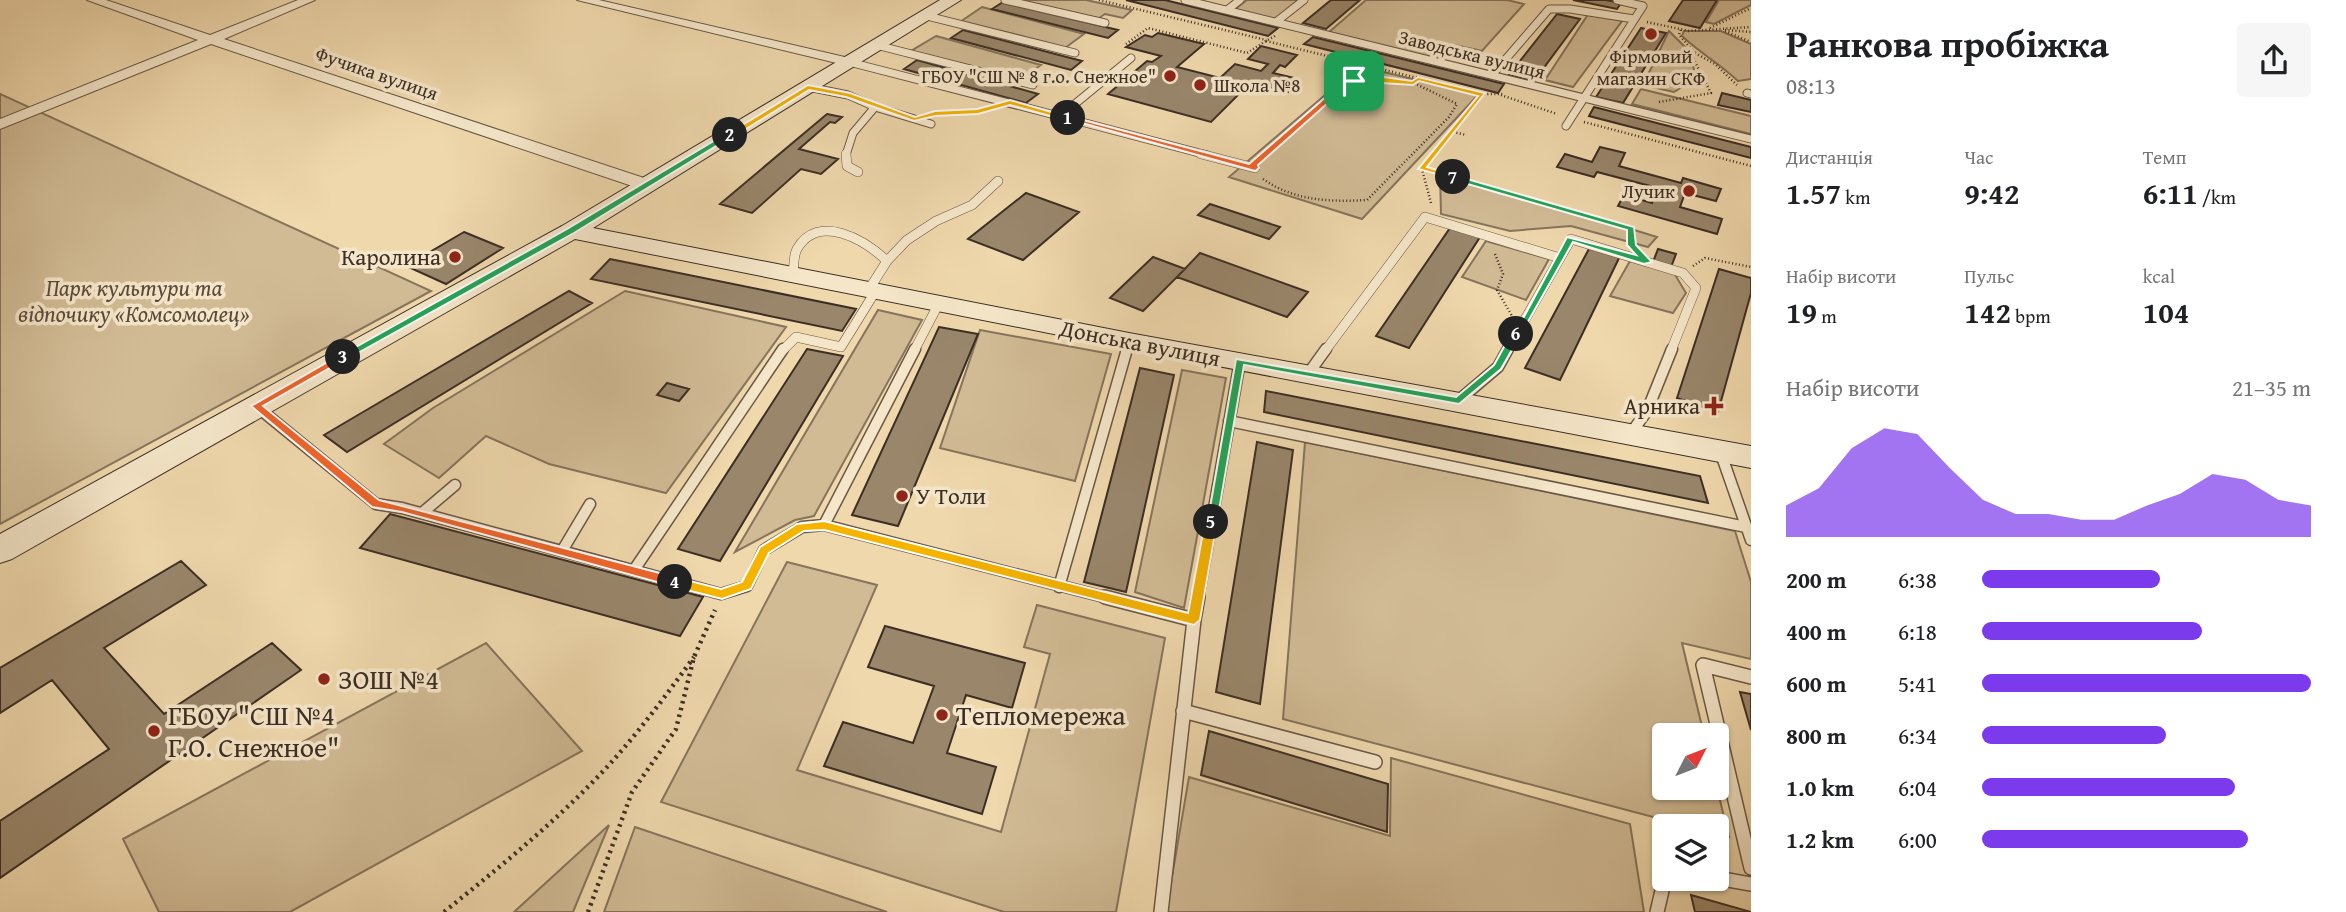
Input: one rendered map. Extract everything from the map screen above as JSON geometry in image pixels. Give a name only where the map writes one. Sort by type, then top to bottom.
[{"type":"street","name":"Фучика вулиця","points":[[93,0],[211,37],[647,186]]},
{"type":"street","points":[[0,124],[211,37],[309,0]]},
{"type":"street","points":[[583,0],[849,62]]},
{"type":"street","points":[[0,550],[570,231],[953,0]]},
{"type":"street","name":"Донська вулиця","points":[[570,231],[1129,341],[1459,400],[1751,457]]},
{"type":"lane","points":[[1005,0],[1105,23]]},
{"type":"lane","name":"Заводська вулиця","points":[[1185,0],[1751,139]]},
{"type":"lane","points":[[1227,10],[1240,0]]},
{"type":"lane","points":[[1276,22],[1304,0]]},
{"type":"lane","points":[[1566,126],[1581,98],[1643,6],[1617,0]]},
{"type":"lane","points":[[1492,75],[1543,12],[1549,9],[1570,9],[1634,19]]},
{"type":"lane","points":[[927,16],[1075,53]]},
{"type":"lane","points":[[880,46],[1033,85]]},
{"type":"lane","points":[[1055,115],[1070,108],[1130,58]]},
{"type":"lane","points":[[849,62],[1255,168]]},
{"type":"lane","points":[[808,88],[848,95],[875,107],[931,124]]},
{"type":"lane","points":[[858,172],[847,166],[845,156],[860,122],[875,107]]},
{"type":"lane","points":[[634,570],[785,346],[796,337],[841,347],[887,261],[907,240],[936,221],[972,205],[998,180]]},
{"type":"lane","points":[[1308,374],[1425,217],[1560,258]]},
{"type":"lane","points":[[793,276],[795,251],[811,235],[835,230],[874,248],[887,261]]},
{"type":"lane","points":[[1459,400],[1498,367],[1571,239],[1683,273],[1696,288],[1647,411],[1631,433]]},
{"type":"lane","points":[[824,525],[938,304]]},
{"type":"lane","points":[[1059,587],[1129,341]]},
{"type":"lane","points":[[1161,912],[1194,620],[1240,361]]},
{"type":"lane","points":[[256,406],[376,504],[422,513],[722,594],[747,586],[764,550],[802,527],[824,525],[1194,620]]},
{"type":"lane","points":[[1229,421],[1746,527]]},
{"type":"lane","points":[[1720,451],[1751,540]]},
{"type":"lane","points":[[422,513],[454,485]]},
{"type":"lane","points":[[562,551],[590,504]]},
{"type":"lane","points":[[1751,677],[1703,665],[1751,868]]},
{"type":"lane","points":[[1183,711],[1375,762]]},
{"type":"lane","points":[[1729,880],[1751,884]]},
{"type":"lane","points":[[1657,912],[1662,891]]},
{"type":"path","points":[[1099,0],[1483,94],[1512,94]]},
{"type":"path","points":[[1689,31],[1737,17],[1751,8]]},
{"type":"path","points":[[1634,19],[1689,31],[1751,32]]},
{"type":"path","points":[[1130,58],[1138,53],[1120,48],[1148,28],[1247,53],[1290,26]]},
{"type":"path","points":[[1710,27],[1751,41]]},
{"type":"path","points":[[1723,30],[1728,27],[1751,27]]},
{"type":"path","points":[[1681,29],[1679,35],[1695,53],[1715,64],[1749,94]]},
{"type":"path","points":[[1630,110],[1679,96],[1711,93],[1693,58],[1695,53]]},
{"type":"path","points":[[1377,79],[1413,83],[1441,93],[1457,104],[1449,117],[1367,200],[1331,201],[1293,193],[1268,183],[1255,168],[1253,164],[1346,83],[1377,79]]},
{"type":"path","points":[[1413,83],[1418,79]]},
{"type":"path","points":[[1422,169],[1483,94]]},
{"type":"path","points":[[1499,94],[1570,118],[1751,166]]},
{"type":"path","points":[[914,119],[935,113],[978,112],[1010,102]]},
{"type":"path","points":[[1453,132],[1466,135]]},
{"type":"path","points":[[1422,169],[1432,208],[1425,217]]},
{"type":"path","points":[[1422,169],[1632,228],[1631,245],[1647,262]]},
{"type":"path","points":[[1480,234],[1497,258],[1503,274],[1497,290],[1509,314],[1524,321]]},
{"type":"path","points":[[1683,273],[1704,258],[1751,267]]},
{"type":"path","points":[[588,912],[632,792],[676,729],[694,657],[722,594]]},
{"type":"path","points":[[444,912],[495,872],[597,778],[647,721],[694,657]]},
{"type":"green space","points":[[1019,0],[1086,0],[1132,10],[1123,18],[1105,14],[1096,20]]},
{"type":"green space","points":[[1247,0],[1299,0],[1274,20],[1234,10]]},
{"type":"green space","points":[[1366,0],[1507,0],[1524,4],[1482,51],[1455,45],[1439,61],[1328,33]]},
{"type":"green space","points":[[1719,0],[1751,0],[1751,5],[1714,24],[1706,22]]},
{"type":"green space","points":[[982,7],[1084,34],[1065,48],[960,22]]},
{"type":"green space","points":[[1589,13],[1622,21],[1573,87],[1545,80]]},
{"type":"green space","points":[[1669,31],[1689,51],[1698,85],[1687,84],[1674,92],[1643,85]]},
{"type":"green space","points":[[1684,31],[1721,31],[1751,44],[1751,79],[1738,81],[1682,36]]},
{"type":"green space","points":[[936,36],[1041,65],[1020,80],[911,51]]},
{"type":"green space","points":[[1359,66],[1478,95],[1362,219],[1229,177]]},
{"type":"green space","points":[[1641,89],[1751,116],[1751,134],[1632,104]]},
{"type":"green space","name":"Парк культури та відпочику «Комсомолец»","points":[[0,94],[431,291],[0,524]]},
{"type":"green space","points":[[1440,173],[1657,237],[1648,247],[1571,226],[1510,231],[1441,214]]},
{"type":"green space","points":[[1486,241],[1549,259],[1526,300],[1462,277]]},
{"type":"green space","points":[[1630,261],[1674,273],[1686,293],[1673,313],[1610,296]]},
{"type":"green space","points":[[625,291],[786,327],[666,493],[549,464],[486,436],[439,478],[384,444],[433,408]]},
{"type":"green space","points":[[878,310],[922,320],[814,516],[795,520],[735,552]]},
{"type":"green space","points":[[980,330],[1111,354],[1075,481],[940,448]]},
{"type":"green space","points":[[1182,370],[1226,378],[1184,608],[1135,592]]},
{"type":"green space","points":[[1305,442],[1735,531],[1751,582],[1751,659],[1682,643],[1701,723],[1652,723],[1652,800],[1720,800],[1723,814],[1652,814],[1652,817],[1283,719]]},
{"type":"green space","points":[[787,562],[877,585],[797,770],[1001,832],[1050,654],[1024,647],[1037,605],[1165,638],[1116,912],[1004,912],[661,802]]},
{"type":"green space","points":[[486,643],[582,751],[290,912],[159,912],[123,839]]},
{"type":"green space","points":[[1391,758],[1630,824],[1644,912],[1166,912],[1189,777],[1390,836]]},
{"type":"green space","points":[[609,825],[573,912],[514,912]]},
{"type":"green space","points":[[635,827],[887,912],[604,912]]},
{"type":"building","points":[[1126,0],[1165,0],[1278,28],[1268,36]]},
{"type":"building","points":[[1331,0],[1360,0],[1326,29],[1303,23]]},
{"type":"building","points":[[1573,0],[1606,0],[1621,3],[1617,9]]},
{"type":"building","points":[[1683,0],[1717,0],[1700,28],[1669,21]]},
{"type":"building","points":[[1003,2],[1118,30],[1108,38],[992,9]]},
{"type":"building","points":[[1557,14],[1580,19],[1534,81],[1509,75]]},
{"type":"building","points":[[1641,28],[1666,33],[1623,103],[1596,97]]},
{"type":"building","points":[[963,30],[1082,61],[1071,70],[951,38]]},
{"type":"building","name":"ГБОУ \"СШ № 8 г.о. Снежное\"","points":[[1158,33],[1204,44],[1177,67],[1220,78],[1235,64],[1261,71],[1268,64],[1248,59],[1261,46],[1297,55],[1285,67],[1280,65],[1273,73],[1299,79],[1288,92],[1250,83],[1211,122],[1108,94],[1147,61],[1152,62],[1161,56],[1126,47],[1145,35],[1152,37]]},
{"type":"building","points":[[1313,37],[1504,84],[1498,93],[1304,44]]},
{"type":"building","points":[[917,60],[1038,94],[1026,103],[904,69]]},
{"type":"building","points":[[1722,93],[1751,100],[1751,112],[1718,105]]},
{"type":"building","points":[[1594,107],[1751,147],[1751,158],[1589,116]]},
{"type":"building","points":[[827,114],[842,117],[835,123],[830,122],[799,149],[838,159],[821,174],[801,169],[752,213],[720,204]]},
{"type":"building","name":"Лучик","points":[[1600,147],[1625,153],[1619,166],[1681,183],[1683,178],[1721,189],[1716,201],[1685,193],[1680,207],[1722,219],[1717,234],[1618,206],[1624,195],[1652,203],[1658,188],[1597,172],[1594,177],[1557,167],[1565,154],[1592,162]]},
{"type":"building","points":[[1026,193],[1079,212],[1023,260],[968,239]]},
{"type":"building","points":[[1210,204],[1280,227],[1269,239],[1198,215]]},
{"type":"building","points":[[1450,228],[1480,237],[1409,348],[1376,336]]},
{"type":"building","name":"Каролина","points":[[464,232],[503,248],[446,284],[406,266]]},
{"type":"building","points":[[1590,247],[1620,256],[1560,380],[1525,368]]},
{"type":"building","points":[[1658,249],[1676,254],[1671,267],[1653,262]]},
{"type":"building","points":[[1200,253],[1308,292],[1287,317],[1177,277]]},
{"type":"building","points":[[1153,257],[1185,269],[1143,311],[1110,298]]},
{"type":"building","points":[[610,259],[856,309],[842,331],[591,279]]},
{"type":"building","points":[[1719,269],[1751,278],[1751,293],[1718,412],[1677,398]]},
{"type":"building","points":[[569,291],[592,303],[347,452],[324,435]]},
{"type":"building","points":[[939,327],[978,334],[898,526],[852,515]]},
{"type":"building","points":[[807,349],[843,356],[720,561],[678,549]]},
{"type":"building","points":[[1140,368],[1174,375],[1126,592],[1084,582]]},
{"type":"building","points":[[667,383],[689,389],[679,401],[657,395]]},
{"type":"building","points":[[1266,391],[1700,476],[1708,503],[1264,412]]},
{"type":"building","points":[[1257,442],[1293,450],[1260,704],[1216,692]]},
{"type":"building","points":[[390,514],[703,597],[680,636],[360,548]]},
{"type":"building","name":"ГБОУ \"СШ №4 Г.О. Снежное\"","points":[[181,561],[206,585],[104,648],[164,714],[272,643],[301,670],[0,878],[0,821],[109,749],[52,680],[0,713],[0,668]]},
{"type":"building","name":"Тепломережа","points":[[885,626],[1025,663],[1012,708],[966,695],[947,753],[996,767],[982,814],[824,766],[843,722],[913,743],[934,686],[868,667]]},
{"type":"building","points":[[1740,692],[1751,694],[1751,730]]},
{"type":"building","points":[[1209,731],[1388,784],[1387,832],[1201,775]]},
{"type":"building","points":[[1691,895],[1751,912],[1695,912]]},
{"type":"place","name":"Фірмовий магазин СКФ","points":[[1651,34]]},
{"type":"place","name":"ГБОУ \"СШ № 8 г.о. Снежное\"","points":[[1170,76]]},
{"type":"place","name":"Школа №8","points":[[1200,85]]},
{"type":"place","name":"Лучик","points":[[1689,191]]},
{"type":"place","name":"Каролина","points":[[455,257]]},
{"type":"place","name":"Арника","points":[[1714,406]]},
{"type":"place","name":"У Толи","points":[[902,496]]},
{"type":"place","name":"ЗОШ №4","points":[[324,679]]},
{"type":"place","name":"Тепломережа","points":[[942,715]]},
{"type":"place","name":"ГБОУ \"СШ №4 Г.О. Снежное\"","points":[[154,731]]},
{"type":"route","points":[[1377,79],[1413,83],[1418,79],[1483,94],[1422,169],[1631,229],[1631,245],[1647,262],[1571,239],[1498,367],[1459,400],[1240,361],[1194,620],[824,525],[802,527],[764,550],[747,586],[722,594],[402,508],[376,504],[256,406],[570,231],[808,88],[848,95],[914,119],[935,113],[978,112],[1010,102],[1255,168],[1253,164],[1346,83],[1354,81],[1377,79]]}]
